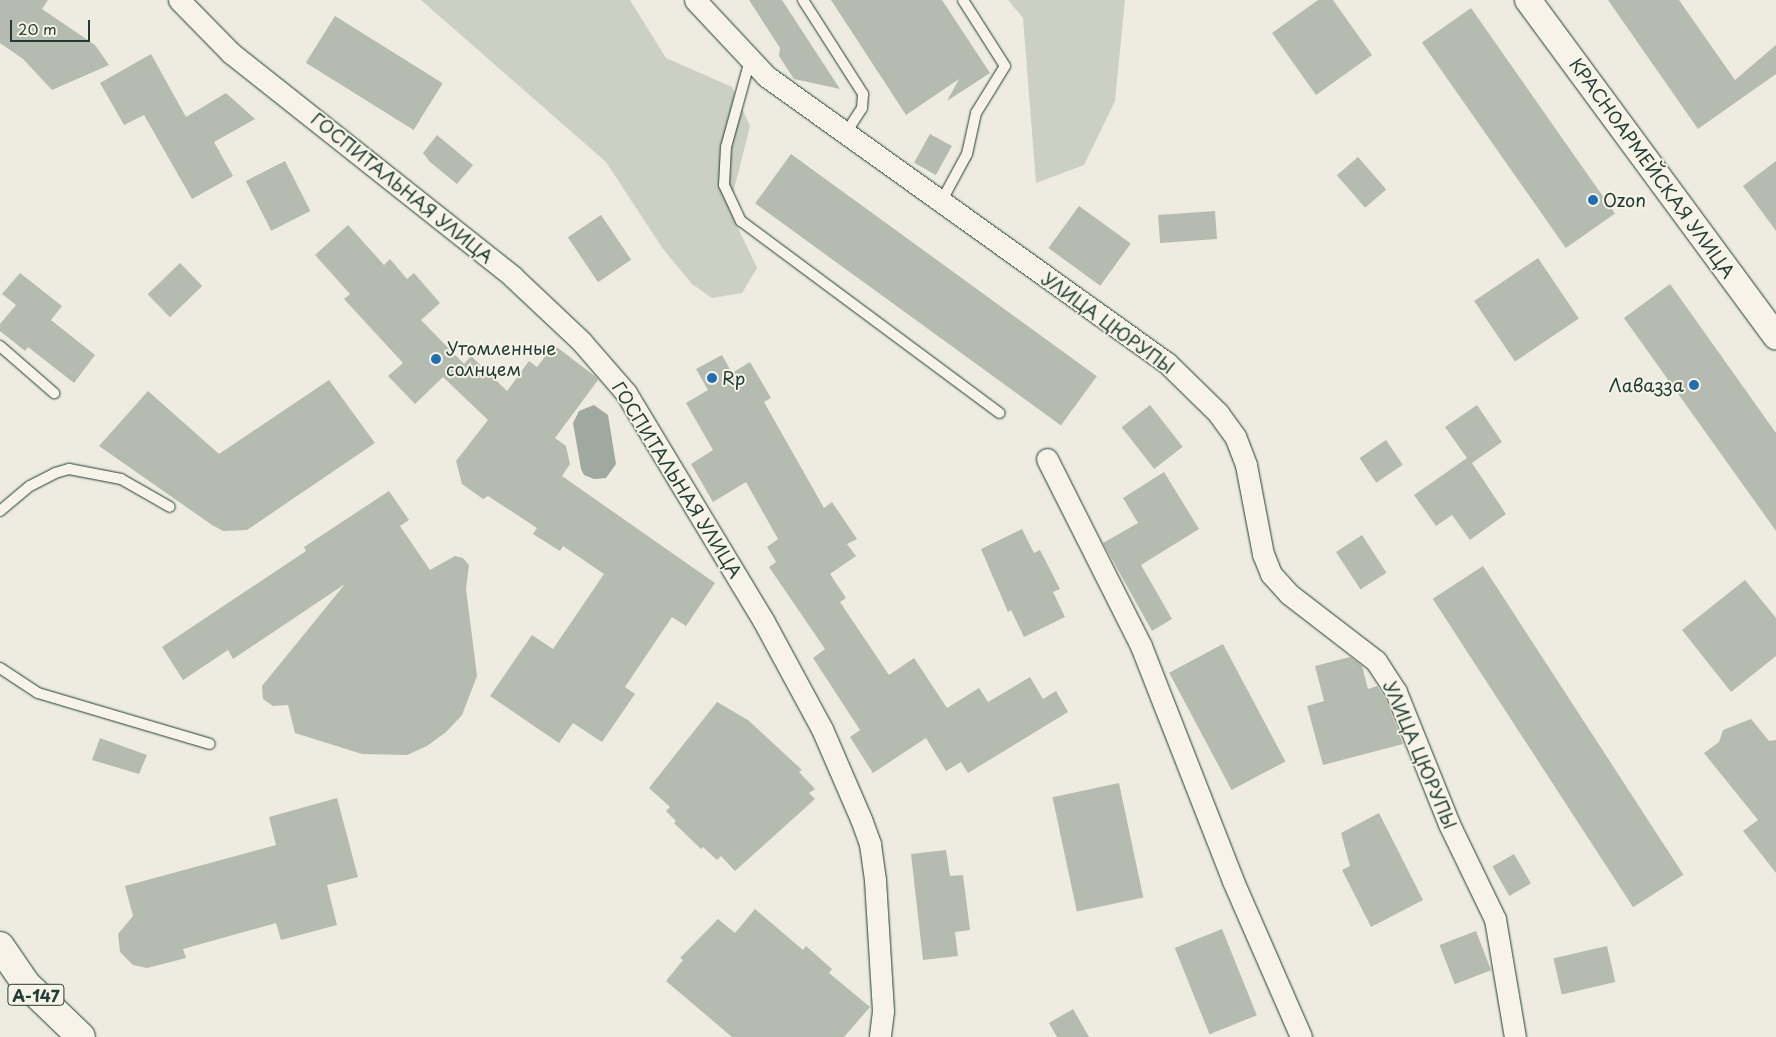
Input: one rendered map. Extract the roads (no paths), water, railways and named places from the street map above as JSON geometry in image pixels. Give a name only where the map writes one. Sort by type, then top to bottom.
[{"type":"main road","name":"А-147","points":[[0,946],[26,984],[81,1037]]},
{"type":"street","name":"ГОСПИТАЛЬНАЯ УЛИЦА","points":[[179,0],[231,54],[512,276],[581,341],[626,393],[763,620],[822,729],[861,819],[870,844],[875,880],[883,1010],[880,1037]]},
{"type":"street","name":"УЛИЦА ЦЮРУПЫ","points":[[695,0],[750,60],[787,92],[1166,362],[1218,412],[1235,436],[1246,466],[1262,554],[1271,574],[1289,594],[1376,661],[1396,692],[1449,824],[1495,919],[1515,1037]]},
{"type":"street","name":"КРАСНОАРМЕЙСКАЯ УЛИЦА","points":[[1528,0],[1776,336]]},
{"type":"street","points":[[1047,459],[1141,646],[1233,881],[1301,1037]]},
{"type":"lane","points":[[803,0],[864,94],[862,108],[846,133]]},
{"type":"lane","points":[[941,203],[967,154],[976,112],[1005,66],[962,0]]},
{"type":"lane","points":[[750,60],[726,147],[724,185],[741,221],[1000,413]]},
{"type":"lane","points":[[0,346],[54,393]]},
{"type":"lane","points":[[0,511],[30,486],[55,473],[69,470],[121,479],[170,507]]},
{"type":"lane","points":[[0,668],[38,692],[210,744]]},
{"type":"place","name":"Ozon","points":[[1593,200]]},
{"type":"place","name":"Утомленные солнцем","points":[[436,359]]},
{"type":"place","name":"Rp","points":[[712,378]]},
{"type":"place","name":"Лавазза","points":[[1694,385]]}]
